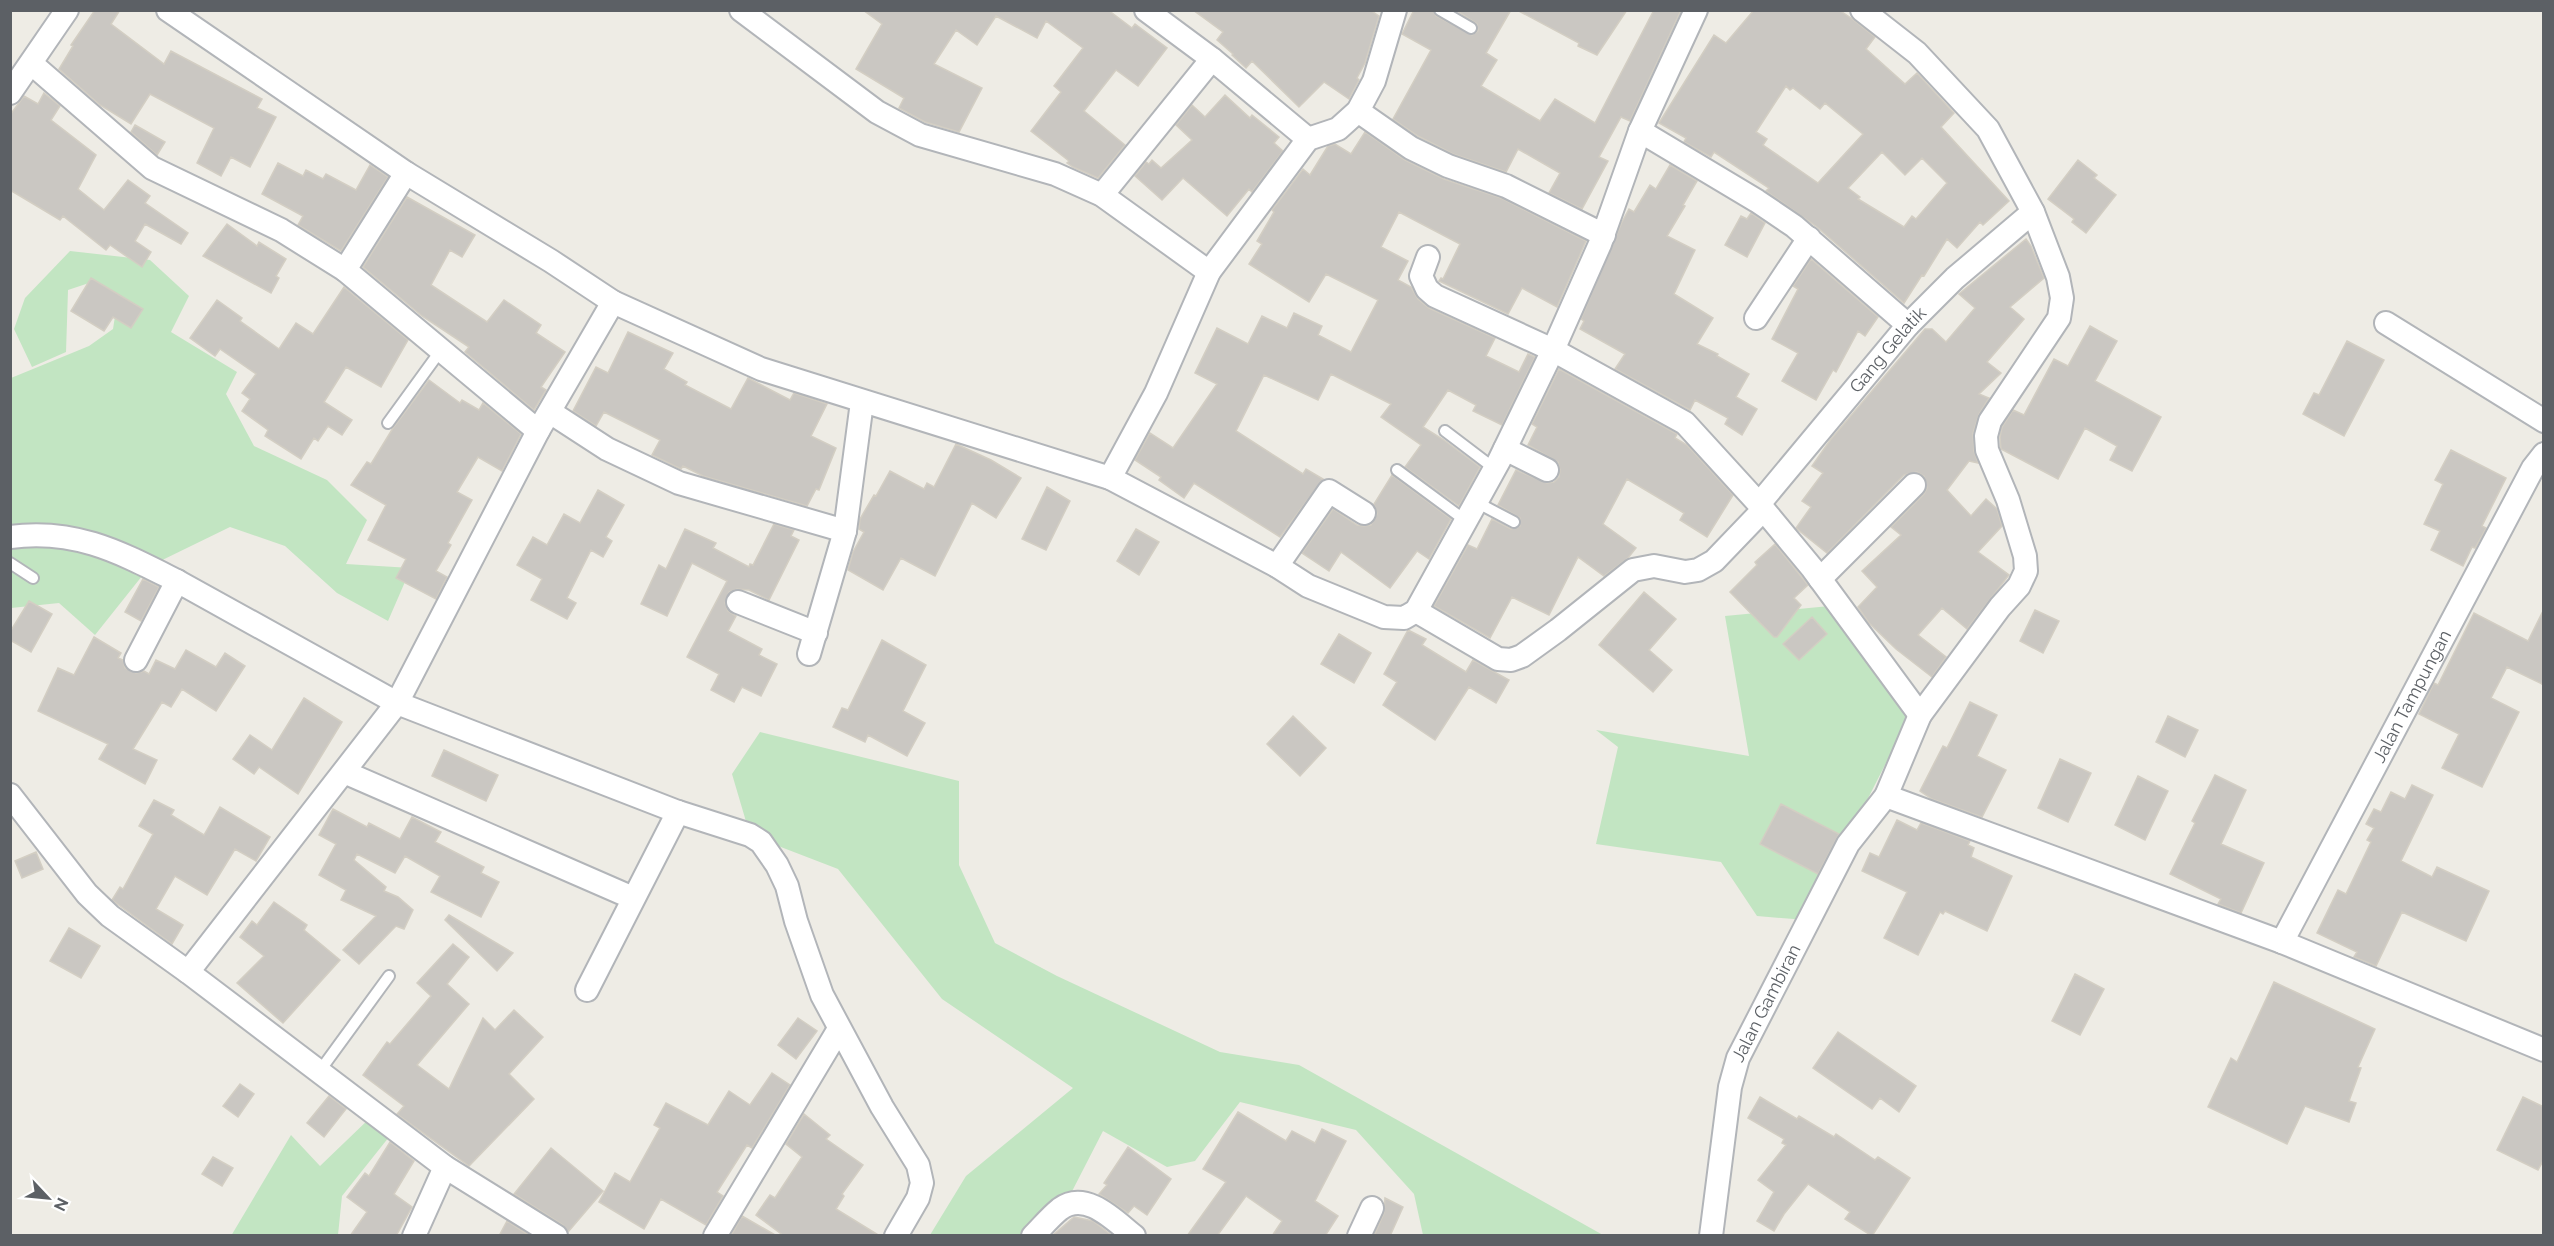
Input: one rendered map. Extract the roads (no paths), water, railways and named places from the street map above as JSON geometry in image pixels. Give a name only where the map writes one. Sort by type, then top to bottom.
[{"type":"street","points":[[10,93],[67,10]]},
{"type":"street","points":[[168,10],[406,173],[551,261],[613,302],[761,369],[1110,478],[1277,566],[1308,586],[1384,617],[1404,618],[1416,611],[1500,459],[1553,351],[1604,235],[1640,132],[1696,10]]},
{"type":"street","points":[[741,10],[877,112],[920,135],[1055,174],[1102,195],[1209,272]]},
{"type":"street","points":[[1146,10],[1212,59],[1308,139]]},
{"type":"street","points":[[1110,478],[1156,393],[1209,272],[1308,139],[1338,129],[1358,111],[1374,81],[1395,10]]},
{"type":"street","points":[[1862,10],[1917,53],[1988,129],[2033,212]]},
{"type":"street","points":[[1102,195],[1212,59]]},
{"type":"street","points":[[32,64],[152,168],[281,230],[345,270],[441,350],[544,422],[679,483],[845,531]]},
{"type":"street","points":[[1358,111],[1411,148],[1449,166],[1506,186],[1604,235]]},
{"type":"street","points":[[1640,132],[1757,201],[1809,238],[1908,325]]},
{"type":"street","points":[[345,270],[406,173]]},
{"type":"street","name":"Gang Gelatik","points":[[1416,611],[1489,655],[1498,659],[1511,660],[1522,656],[1558,630],[1633,570],[1654,566],[1685,572],[1698,570],[1714,561],[1761,507],[1908,325],[1955,278],[2033,212]]},
{"type":"street","name":"Jalan Gambiran","points":[[1711,1236],[1730,1087],[1738,1058],[1848,844],[1886,796],[1920,715],[2000,607],[2019,586],[2026,572],[2025,556],[2008,500],[1991,463],[1986,436],[1990,421],[2059,318],[2062,298],[2058,277],[2033,212]]},
{"type":"street","points":[[1756,318],[1809,238]]},
{"type":"street","points":[[1428,257],[1421,276],[1427,289],[1435,296],[1553,351],[1685,423],[1761,507],[1820,579],[1920,715]]},
{"type":"street","points":[[188,972],[397,703],[544,422],[613,302]]},
{"type":"street","points":[[2386,323],[2544,421]]},
{"type":"street","points":[[738,602],[813,643],[845,531],[862,402]]},
{"type":"street","name":"Jalan Tampungan","points":[[2282,942],[2533,468],[2544,454]]},
{"type":"street","points":[[1500,459],[1547,470]]},
{"type":"street","points":[[1820,579],[1914,485]]},
{"type":"street","points":[[1277,566],[1329,491],[1364,513]]},
{"type":"street","points":[[10,537],[36,535],[81,539],[112,549],[177,581],[397,703],[678,812],[750,834],[761,842],[777,865],[787,886],[796,921],[822,996],[918,1165],[922,1183],[918,1198],[896,1236]]},
{"type":"street","points":[[136,660],[177,581]]},
{"type":"street","points":[[344,772],[633,898]]},
{"type":"street","points":[[10,795],[87,894],[110,916],[188,972],[445,1167],[556,1236]]},
{"type":"street","points":[[1886,796],[2282,942],[2544,1050]]},
{"type":"street","points":[[587,990],[678,812]]},
{"type":"street","points":[[715,1236],[839,1029]]},
{"type":"street","points":[[414,1236],[445,1167]]},
{"type":"street","points":[[1033,1236],[1062,1208],[1085,1203],[1102,1210],[1134,1236]]},
{"type":"street","points":[[1359,1236],[1372,1208]]},
{"type":"lane","points":[[1440,10],[1471,28]]},
{"type":"lane","points":[[388,423],[441,350]]},
{"type":"lane","points":[[1445,431],[1500,459]]},
{"type":"lane","points":[[1397,471],[1471,512],[1514,522]]},
{"type":"lane","points":[[10,563],[33,578]]},
{"type":"lane","points":[[319,1073],[389,976]]}]
